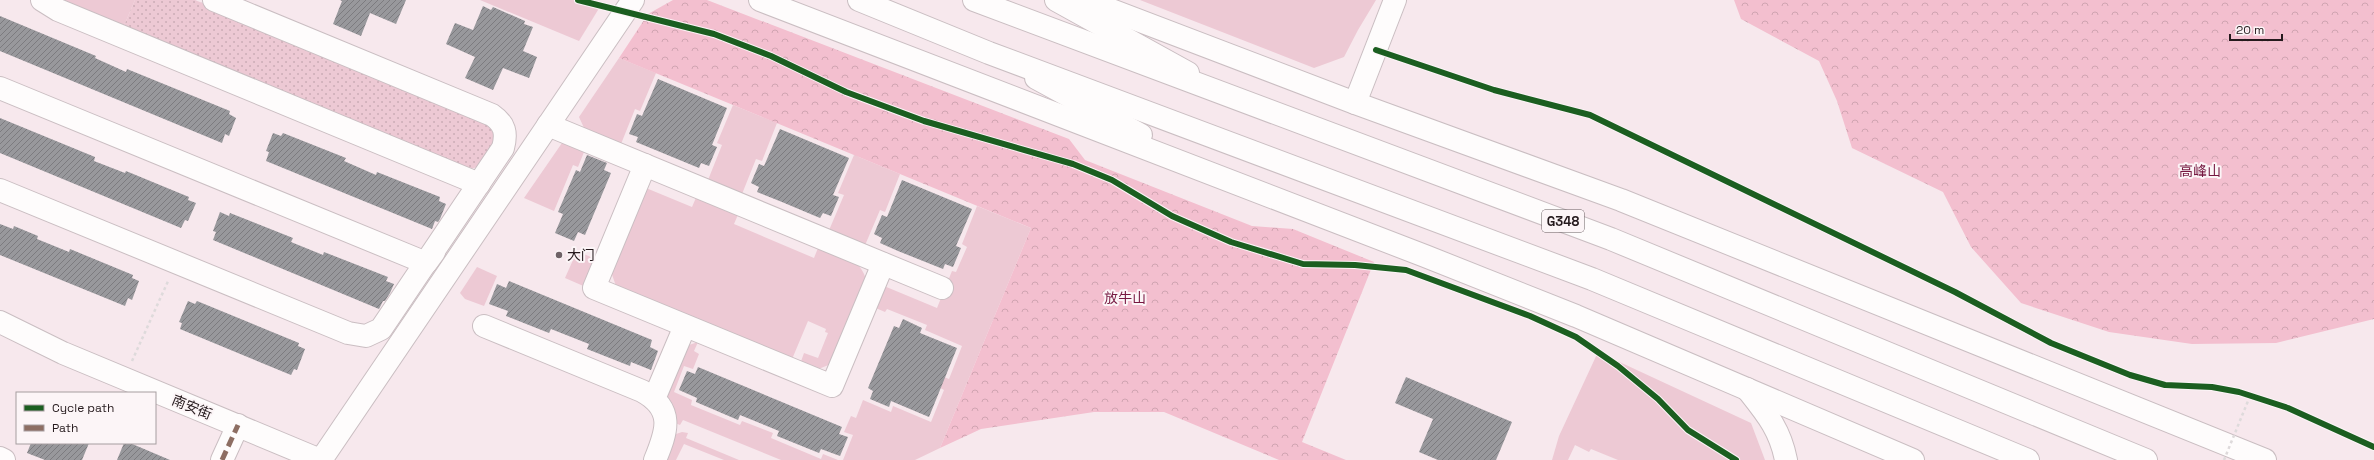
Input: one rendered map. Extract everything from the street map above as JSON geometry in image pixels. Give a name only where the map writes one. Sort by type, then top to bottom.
[{"type":"main road","points":[[42,0],[58,10],[479,184]]},
{"type":"main road","points":[[0,190],[348,333],[366,336],[381,329],[503,148],[506,130],[496,117],[214,0]]},
{"type":"main road","points":[[320,460],[633,0]]},
{"type":"main road","points":[[760,0],[1433,259],[1576,316],[1914,460]]},
{"type":"main road","points":[[859,0],[989,53],[1592,279],[2028,460]]},
{"type":"main road","name":"G348","points":[[974,0],[1238,101],[1611,239],[2146,460]]},
{"type":"main road","points":[[1056,0],[1238,101]]},
{"type":"main road","points":[[1085,0],[1355,103],[1628,203],[2266,460]]},
{"type":"main road","points":[[1355,103],[1395,0]]},
{"type":"main road","points":[[989,53],[1220,178]]},
{"type":"main road","points":[[0,88],[426,263],[458,216]]},
{"type":"main road","points":[[548,125],[942,288]]},
{"type":"main road","points":[[645,165],[594,288],[685,326],[832,386],[883,264]]},
{"type":"main road","name":"南安街","points":[[0,322],[63,352],[320,460]]},
{"type":"main road","points":[[484,326],[642,391],[654,399],[663,409],[666,427],[655,460]]},
{"type":"main road","points":[[654,399],[685,326]]},
{"type":"main road","points":[[1747,389],[1773,422],[1783,446],[1786,460]]},
{"type":"main road","points":[[222,460],[238,425]]},
{"type":"main road","points":[[0,458],[4,460]]},
{"type":"path","points":[[132,361],[176,262]]},
{"type":"path","points":[[2246,394],[2253,396]]},
{"type":"path","points":[[2224,460],[2248,401]]},
{"type":"shaded area","points":[[54,0],[135,0],[123,28]]},
{"type":"shaded area","points":[[135,0],[195,0],[485,118],[489,121],[497,138],[481,166],[470,169],[123,28]]},
{"type":"shaded area","points":[[480,0],[594,0],[598,10],[579,41]]},
{"type":"shaded area","points":[[1140,0],[1376,0],[1344,57],[1314,68]]},
{"type":"shaded area","points":[[619,58],[656,73],[640,111],[635,109],[619,149],[585,130],[579,117]]},
{"type":"shaded area","points":[[733,105],[777,123],[762,161],[756,159],[740,199],[706,185],[722,145],[717,143]]},
{"type":"shaded area","points":[[572,142],[586,147],[578,167],[573,165],[554,211],[524,198],[562,143]]},
{"type":"shaded area","points":[[854,155],[900,174],[885,212],[880,210],[863,250],[827,235],[844,195],[838,193]]},
{"type":"shaded area","points":[[646,188],[692,207],[698,193],[740,210],[734,224],[814,258],[820,243],[856,263],[865,276],[867,285],[831,364],[816,370],[799,367],[804,353],[818,358],[828,333],[825,332],[826,329],[808,321],[790,364],[616,286],[610,269]]},
{"type":"shaded area","points":[[977,206],[1031,228],[940,448],[915,460],[843,460],[853,435],[844,432],[851,416],[856,418],[863,400],[891,412],[893,406],[931,422],[944,390],[933,384],[937,374],[949,379],[962,346],[925,330],[927,325],[887,309],[885,312],[871,306],[884,286],[937,308],[952,271],[956,272],[967,247],[962,244]]},
{"type":"shaded area","points":[[577,251],[600,261],[588,288],[565,278]]},
{"type":"shaded area","points":[[477,267],[497,276],[484,306],[465,299],[460,293]]},
{"type":"shaded area","points":[[698,342],[694,351],[699,354],[693,369],[684,366],[674,392],[692,400],[691,405],[740,425],[742,421],[773,433],[771,438],[821,459],[823,454],[838,460],[781,460],[683,420],[680,425],[675,423],[665,401],[689,345]]},
{"type":"shaded area","points":[[1598,352],[1751,423],[1765,460],[1618,460],[1591,449],[1589,452],[1575,445],[1568,460],[1552,460],[1559,436]]},
{"type":"shaded area","points":[[682,432],[688,433],[686,438],[739,460],[724,460],[684,444],[676,460],[661,460],[673,435]]},
{"type":"green space","name":"放牛山","points":[[673,0],[707,0],[1069,139],[1085,160],[1252,226],[1293,229],[1374,262],[1302,442],[1346,460],[1279,460],[1164,412],[1094,412],[981,429],[940,448],[1031,228],[619,58],[648,14]]},
{"type":"green space","name":"高峰山","points":[[1734,0],[2374,0],[2374,319],[2276,343],[2192,344],[2109,332],[2021,303],[1971,247],[1943,192],[1852,148],[1837,101],[1819,61],[1741,19]]},
{"type":"building","points":[[340,0],[406,0],[396,24],[370,13],[361,36],[333,24],[342,1]]},
{"type":"building","points":[[483,6],[491,10],[493,7],[525,21],[524,24],[533,27],[523,51],[537,57],[529,78],[503,68],[493,90],[465,78],[475,57],[446,44],[455,23],[473,30]]},
{"type":"building","points":[[0,16],[96,56],[95,58],[126,72],[127,69],[230,111],[229,114],[236,118],[229,136],[225,134],[222,143],[0,51]]},
{"type":"building","points":[[658,79],[727,108],[712,145],[717,147],[709,166],[701,163],[699,168],[636,142],[638,137],[629,134],[637,114],[642,116]]},
{"type":"building","points":[[0,118],[95,157],[94,161],[125,173],[126,171],[189,197],[188,200],[196,203],[188,221],[185,220],[181,228],[0,153]]},
{"type":"building","points":[[780,129],[849,158],[833,195],[839,197],[831,216],[823,213],[820,218],[757,192],[759,187],[751,183],[759,164],[764,166]]},
{"type":"building","points":[[273,133],[281,136],[283,133],[346,158],[344,161],[376,175],[377,172],[440,197],[439,201],[446,204],[440,219],[438,222],[435,221],[432,229],[266,161],[269,152],[266,151]]},
{"type":"building","points":[[587,155],[607,163],[604,170],[611,173],[585,235],[578,232],[574,241],[555,233],[563,214],[558,212],[576,170],[580,172]]},
{"type":"building","points":[[902,180],[972,209],[956,246],[961,248],[953,267],[945,264],[943,269],[898,251],[880,243],[882,238],[874,234],[882,215],[887,217]]},
{"type":"building","points":[[220,212],[229,216],[230,213],[293,238],[291,242],[323,255],[324,252],[388,277],[386,281],[394,284],[390,293],[385,301],[383,301],[379,309],[213,240],[216,232],[213,231]]},
{"type":"building","points":[[0,224],[13,229],[14,226],[38,236],[37,239],[69,252],[70,249],[133,275],[132,278],[139,281],[132,300],[128,298],[125,306],[0,255]]},
{"type":"building","points":[[509,281],[652,340],[650,347],[658,351],[651,370],[631,362],[630,366],[587,349],[589,344],[551,329],[549,333],[506,316],[508,311],[489,304],[497,284],[506,288]]},
{"type":"building","points":[[188,301],[195,304],[197,301],[299,343],[298,346],[305,349],[297,370],[294,369],[291,375],[180,329],[182,323],[179,322]]},
{"type":"building","points":[[903,319],[922,328],[920,333],[957,348],[929,417],[891,401],[889,407],[870,399],[873,391],[868,388],[894,326],[899,328]]},
{"type":"building","points":[[698,367],[842,427],[839,434],[848,437],[840,456],[821,449],[819,453],[777,436],[779,431],[740,415],[738,420],[696,402],[697,398],[679,390],[687,371],[695,374]]},
{"type":"building","points":[[1406,377],[1512,422],[1496,460],[1438,460],[1419,452],[1433,419],[1395,403]]},
{"type":"building","points":[[31,444],[89,444],[82,460],[45,460],[27,453]]},
{"type":"building","points":[[124,444],[132,444],[170,460],[117,460]]},
{"type":"marked path","points":[[222,460],[238,425]]},
{"type":"cycle path","points":[[578,0],[714,34],[771,56],[846,92],[924,121],[1073,164],[1112,180],[1172,216],[1231,242],[1303,264],[1355,265],[1406,270],[1530,316],[1576,337],[1618,366],[1658,399],[1688,430],[1736,460]]},
{"type":"cycle path","points":[[1376,50],[1494,90],[1590,115],[1955,292],[2051,343],[2130,375],[2165,385],[2212,387],[2239,392],[2288,408],[2374,447]]},
{"type":"place","name":"大门","points":[[559,255]]}]
